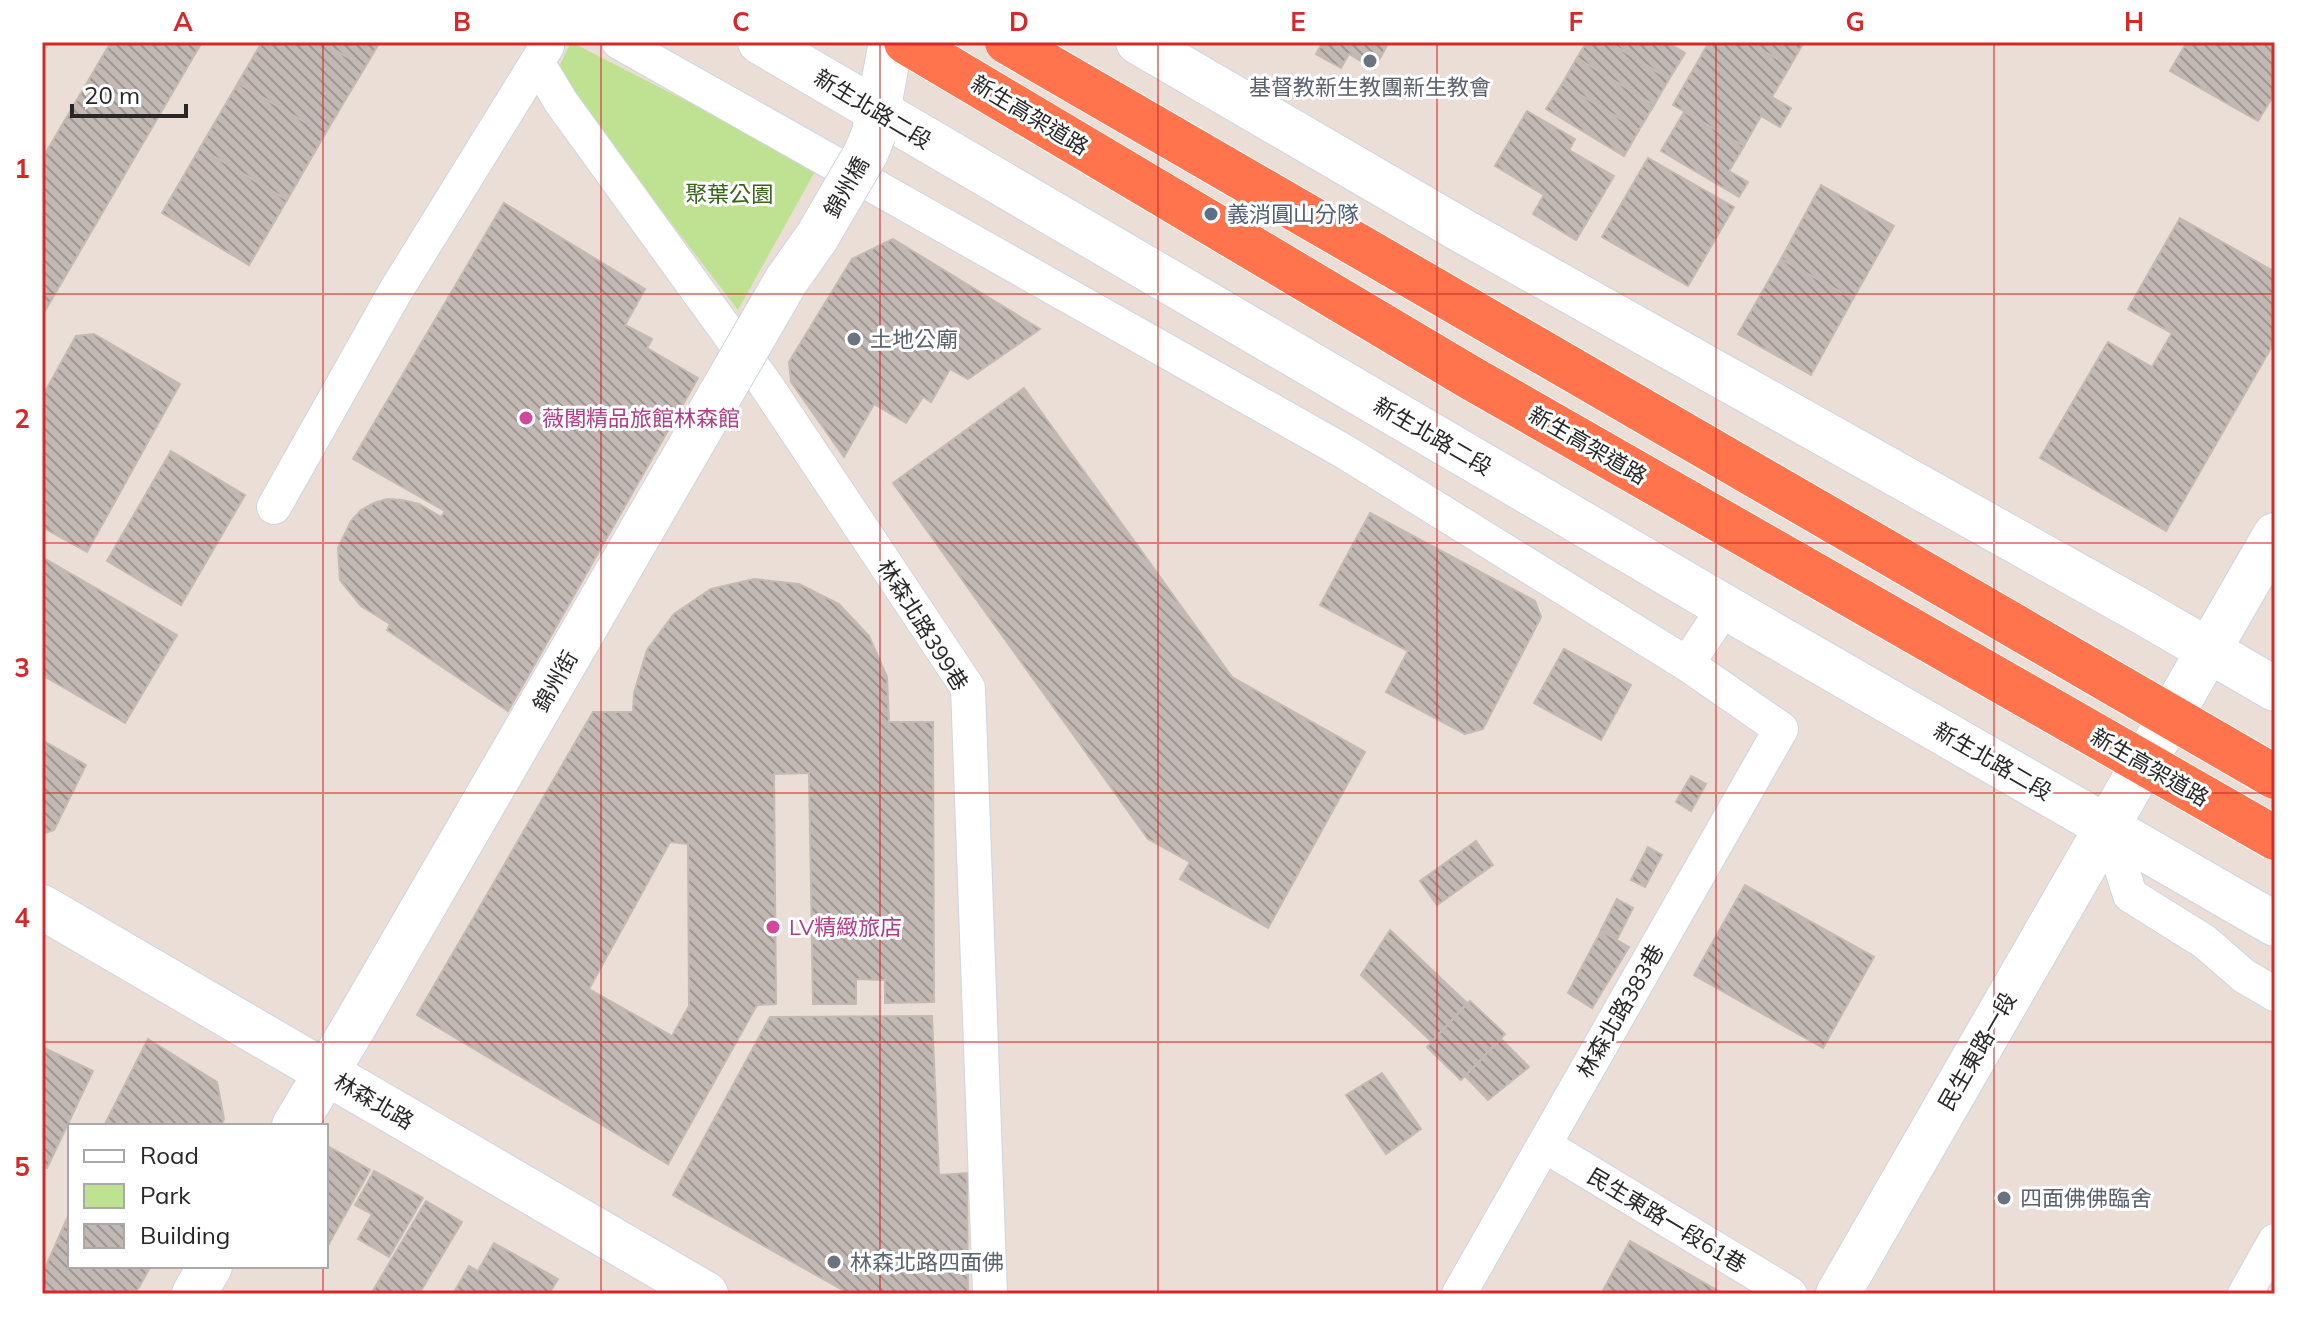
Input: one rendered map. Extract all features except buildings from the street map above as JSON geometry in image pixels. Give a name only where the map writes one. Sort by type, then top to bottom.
[{"type":"highway","points":[[1007,42],[2275,777]]},
{"type":"highway","name":"新生高架道路","points":[[896,44],[1471,378],[2275,838]]},
{"type":"street","points":[[619,42],[1345,452],[1687,664],[1725,607]]},
{"type":"street","name":"新生北路二段","points":[[760,42],[876,122],[1725,607],[2113,816],[2275,924]]},
{"type":"street","points":[[1138,42],[2206,655],[2275,689]]},
{"type":"street","name":"錦州橋","points":[[817,237],[866,153],[896,44]]},
{"type":"street","points":[[274,507],[395,292],[543,52]]},
{"type":"street","name":"林森北路399巷","points":[[543,52],[561,102],[766,385],[968,688],[990,1294]]},
{"type":"street","name":"錦州街","points":[[295,1124],[786,281],[817,237]]},
{"type":"street","name":"民生東路一段","points":[[1838,1294],[2275,535]]},
{"type":"street","name":"林森北路383巷","points":[[1459,1294],[1781,729],[1687,664]]},
{"type":"street","points":[[2113,816],[2130,895],[2205,942],[2244,976],[2275,994]]},
{"type":"street","name":"林森北路","points":[[42,907],[706,1294]]},
{"type":"street","name":"民生東路一段61巷","points":[[1544,1145],[1790,1294]]},
{"type":"street","points":[[2245,1294],[2275,1241]]},
{"type":"street","points":[[194,1294],[209,1268]]},
{"type":"green space","name":"聚葉公園","points":[[571,42],[817,168],[738,310],[556,73]]},
{"type":"place","name":"基督教新生教團新生教會","points":[[1370,61]]},
{"type":"place","name":"義消圓山分隊","points":[[1211,214]]},
{"type":"place","name":"土地公廟","points":[[854,339]]},
{"type":"place","name":"薇閣精品旅館林森館","points":[[526,418]]},
{"type":"place","name":"LV精緻旅店","points":[[773,927]]},
{"type":"place","name":"四面佛佛臨舍","points":[[2004,1198]]},
{"type":"place","name":"林森北路四面佛","points":[[834,1262]]}]
